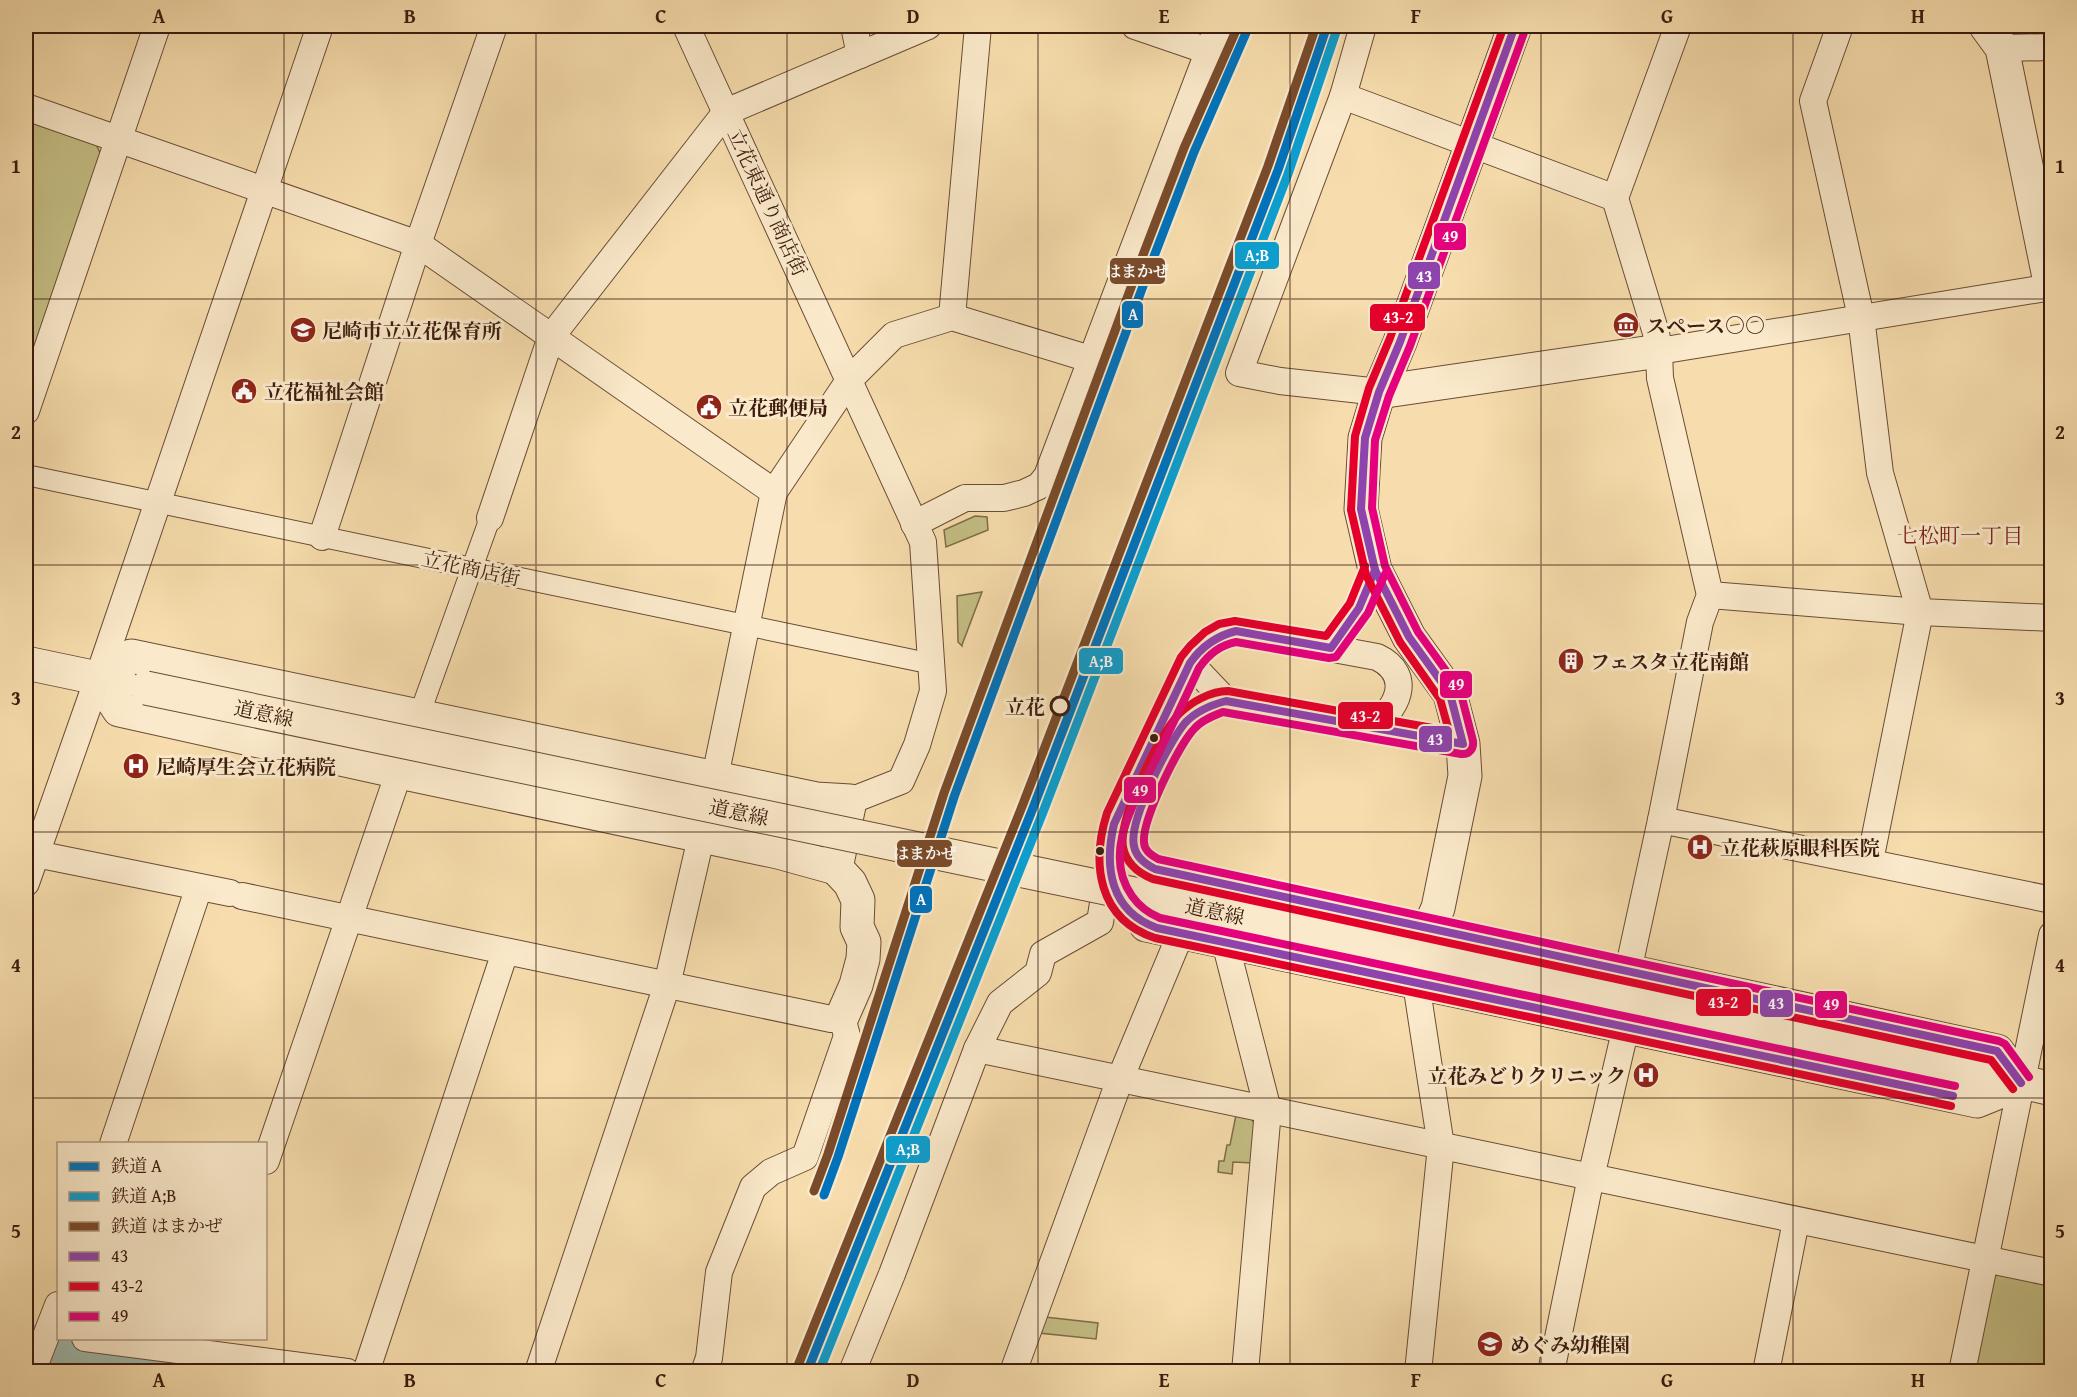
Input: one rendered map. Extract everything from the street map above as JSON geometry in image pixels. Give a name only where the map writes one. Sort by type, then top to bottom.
[{"type":"street","points":[[26,411],[157,26]]},
{"type":"street","points":[[26,883],[30,854],[98,678],[320,26]]},
{"type":"street","points":[[322,537],[418,244],[494,26]]},
{"type":"street","name":"立花東通り商店街","points":[[686,26],[923,542],[933,691],[917,745],[901,781],[850,801]]},
{"type":"street","points":[[854,26],[860,55]]},
{"type":"street","points":[[267,1158],[550,337],[726,112],[928,26]]},
{"type":"street","points":[[952,317],[978,26]]},
{"type":"street","points":[[1135,26],[1208,51]]},
{"type":"street","points":[[914,524],[965,498],[1004,498],[1024,493],[1039,486],[1047,476],[1218,26]]},
{"type":"street","points":[[1363,26],[1343,96],[1239,374],[1379,393],[2051,288],[1994,37],[2052,47]]},
{"type":"street","points":[[1418,1371],[1441,1146],[1416,983],[1429,928],[1438,908],[1466,776],[1463,744],[1450,694],[1409,637],[1375,570],[1361,509],[1363,448],[1379,393],[1400,342],[1515,26]]},
{"type":"street","points":[[1628,971],[1661,820],[1700,622],[1710,595],[1660,378],[1659,351],[1615,198],[1678,26]]},
{"type":"street","points":[[1840,26],[1813,101],[1861,316],[1880,473],[1920,612],[1870,861]]},
{"type":"street","points":[[1343,96],[1615,198]]},
{"type":"street","points":[[26,107],[418,244],[774,492]]},
{"type":"street","points":[[538,1371],[667,985],[715,777],[774,492],[849,379],[894,335],[952,317],[1090,359]]},
{"type":"street","name":"立花商店街","points":[[26,475],[918,661]]},
{"type":"street","points":[[1331,648],[1359,608],[1375,570]]},
{"type":"street","points":[[1710,595],[1920,612],[2052,618]]},
{"type":"street","points":[[852,1371],[892,1274],[977,1048],[1000,1003],[1038,973],[1043,954],[1100,922],[1116,818],[1190,663],[1197,653],[1223,634],[1236,631],[1377,657],[1392,667],[1400,684],[1399,693],[1395,703],[1380,722],[1369,728]]},
{"type":"street","points":[[98,678],[131,656],[816,800],[850,801],[836,868]]},
{"type":"street","name":"道意線","points":[[26,663],[1940,1062],[2036,1086]]},
{"type":"street","points":[[1190,663],[1226,701]]},
{"type":"street","points":[[98,678],[119,710],[778,852],[836,868],[850,883],[858,900],[856,927],[864,942],[863,959],[856,985],[842,1017],[848,1036],[805,1157],[771,1172],[753,1187],[748,1197],[719,1272],[709,1358],[704,1371]]},
{"type":"street","points":[[1463,744],[1226,701],[1217,703],[1192,717],[1179,730],[1146,795],[1133,834],[1133,844],[1137,856],[1147,866],[1997,1051],[2036,1086]]},
{"type":"street","points":[[1661,820],[2052,900]]},
{"type":"street","points":[[30,854],[831,1019],[842,1017]]},
{"type":"street","points":[[1109,868],[1120,898],[1136,918],[1146,925],[1977,1101],[2036,1086]]},
{"type":"street","points":[[1235,886],[1225,942],[1268,1110],[1245,1371]]},
{"type":"street","points":[[113,1142],[199,887]]},
{"type":"street","points":[[1013,1371],[1120,1079],[1181,933]]},
{"type":"street","points":[[1962,1371],[1984,1260],[2036,1086],[2052,935]]},
{"type":"street","points":[[366,1371],[506,952]]},
{"type":"street","points":[[1551,1371],[1591,1178],[1626,1027]]},
{"type":"street","points":[[977,1048],[2052,1274]]},
{"type":"street","points":[[1766,1371],[1796,1221]]},
{"type":"street","points":[[41,1344],[57,1307]]},
{"type":"street","points":[[96,1340],[198,1359],[347,1371]]},
{"type":"shaded area","points":[[26,121],[96,144],[101,155],[26,372]]},
{"type":"shaded area","points":[[975,516],[987,517],[988,530],[946,547],[944,530]]},
{"type":"shaded area","points":[[982,592],[962,646],[958,642],[957,596]]},
{"type":"shaded area","points":[[1236,1115],[1251,1118],[1257,1128],[1253,1163],[1233,1162],[1232,1174],[1218,1172],[1219,1161],[1224,1161],[1227,1145],[1230,1145]]},
{"type":"shaded area","points":[[2000,1273],[2051,1284],[2051,1371],[1970,1372],[1990,1280]]},
{"type":"shaded area","points":[[1045,1317],[1098,1323],[1096,1339],[1039,1333]]},
{"type":"waterway","points":[[26,1345],[248,1371]]},
{"type":"rail line","name":"はまかぜ","points":[[814,1191],[828,1154],[944,793],[1184,148],[1238,26]]},
{"type":"rail line","name":"A","points":[[824,1195],[954,797],[1153,259],[1194,152],[1249,26]]},
{"type":"rail line","name":"はまかぜ","points":[[797,1368],[1023,804],[1268,166],[1316,26]]},
{"type":"rail line","name":"A","points":[[807,1372],[1033,808],[1278,170],[1327,26]]},
{"type":"rail line","name":"A;B","points":[[819,1372],[1043,812],[1288,174],[1337,29]]},
{"type":"transit line","name":"43-2","points":[[1504,26],[1390,338],[1369,388],[1355,436],[1351,510],[1366,575],[1400,642],[1440,699],[1449,731],[1228,691],[1208,695],[1195,701],[1179,714],[1151,757],[1127,817],[1123,834],[1123,847],[1127,858],[1142,874],[1153,879],[1991,1060],[2013,1089]]},
{"type":"transit line","name":"43","points":[[1515,26],[1400,342],[1379,392],[1365,438],[1361,509],[1375,570],[1409,637],[1450,694],[1463,744],[1226,701],[1215,704],[1199,712],[1185,723],[1160,764],[1137,819],[1134,834],[1137,854],[1155,869],[1997,1051],[2021,1083]]},
{"type":"transit line","name":"49","points":[[1525,30],[1410,346],[1389,396],[1375,440],[1372,508],[1385,566],[1418,632],[1460,690],[1473,741],[1472,749],[1466,754],[1461,754],[1223,712],[1198,725],[1180,749],[1155,800],[1145,831],[1145,848],[1158,859],[1999,1041],[2005,1044],[2029,1077]]},
{"type":"transit line","name":"43-2","points":[[1365,566],[1350,603],[1326,636],[1235,621],[1219,624],[1205,632],[1181,657],[1107,813],[1102,832],[1100,870],[1104,888],[1121,918],[1136,929],[1155,938],[1951,1106]]},
{"type":"transit line","name":"43","points":[[1375,570],[1359,608],[1331,648],[1236,631],[1210,642],[1190,663],[1114,824],[1111,840],[1111,871],[1114,886],[1129,911],[1157,928],[1953,1096]]},
{"type":"transit line","name":"49","points":[[1385,574],[1368,613],[1336,657],[1329,658],[1236,642],[1215,651],[1199,668],[1125,826],[1120,862],[1123,879],[1132,896],[1141,906],[1160,918],[1955,1086]]},
{"type":"place","name":"スペース○○","points":[[1626,325]]},
{"type":"place","name":"尼崎市立立花保育所","points":[[303,330]]},
{"type":"place","name":"立花福祉会館","points":[[244,391]]},
{"type":"place","name":"立花郵便局","points":[[709,407]]},
{"type":"place","name":"フェスタ立花南館","points":[[1571,661]]},
{"type":"place","name":"立花","points":[[1060,706]]},
{"type":"place","name":"尼崎厚生会立花病院","points":[[136,766]]},
{"type":"place","name":"立花萩原眼科医院","points":[[1700,847]]},
{"type":"place","name":"立花みどりクリニック","points":[[1646,1075]]},
{"type":"place","name":"めぐみ幼稚園","points":[[1490,1344]]},
{"type":"district","name":"七松町一丁目","points":[[1960,535]]}]
